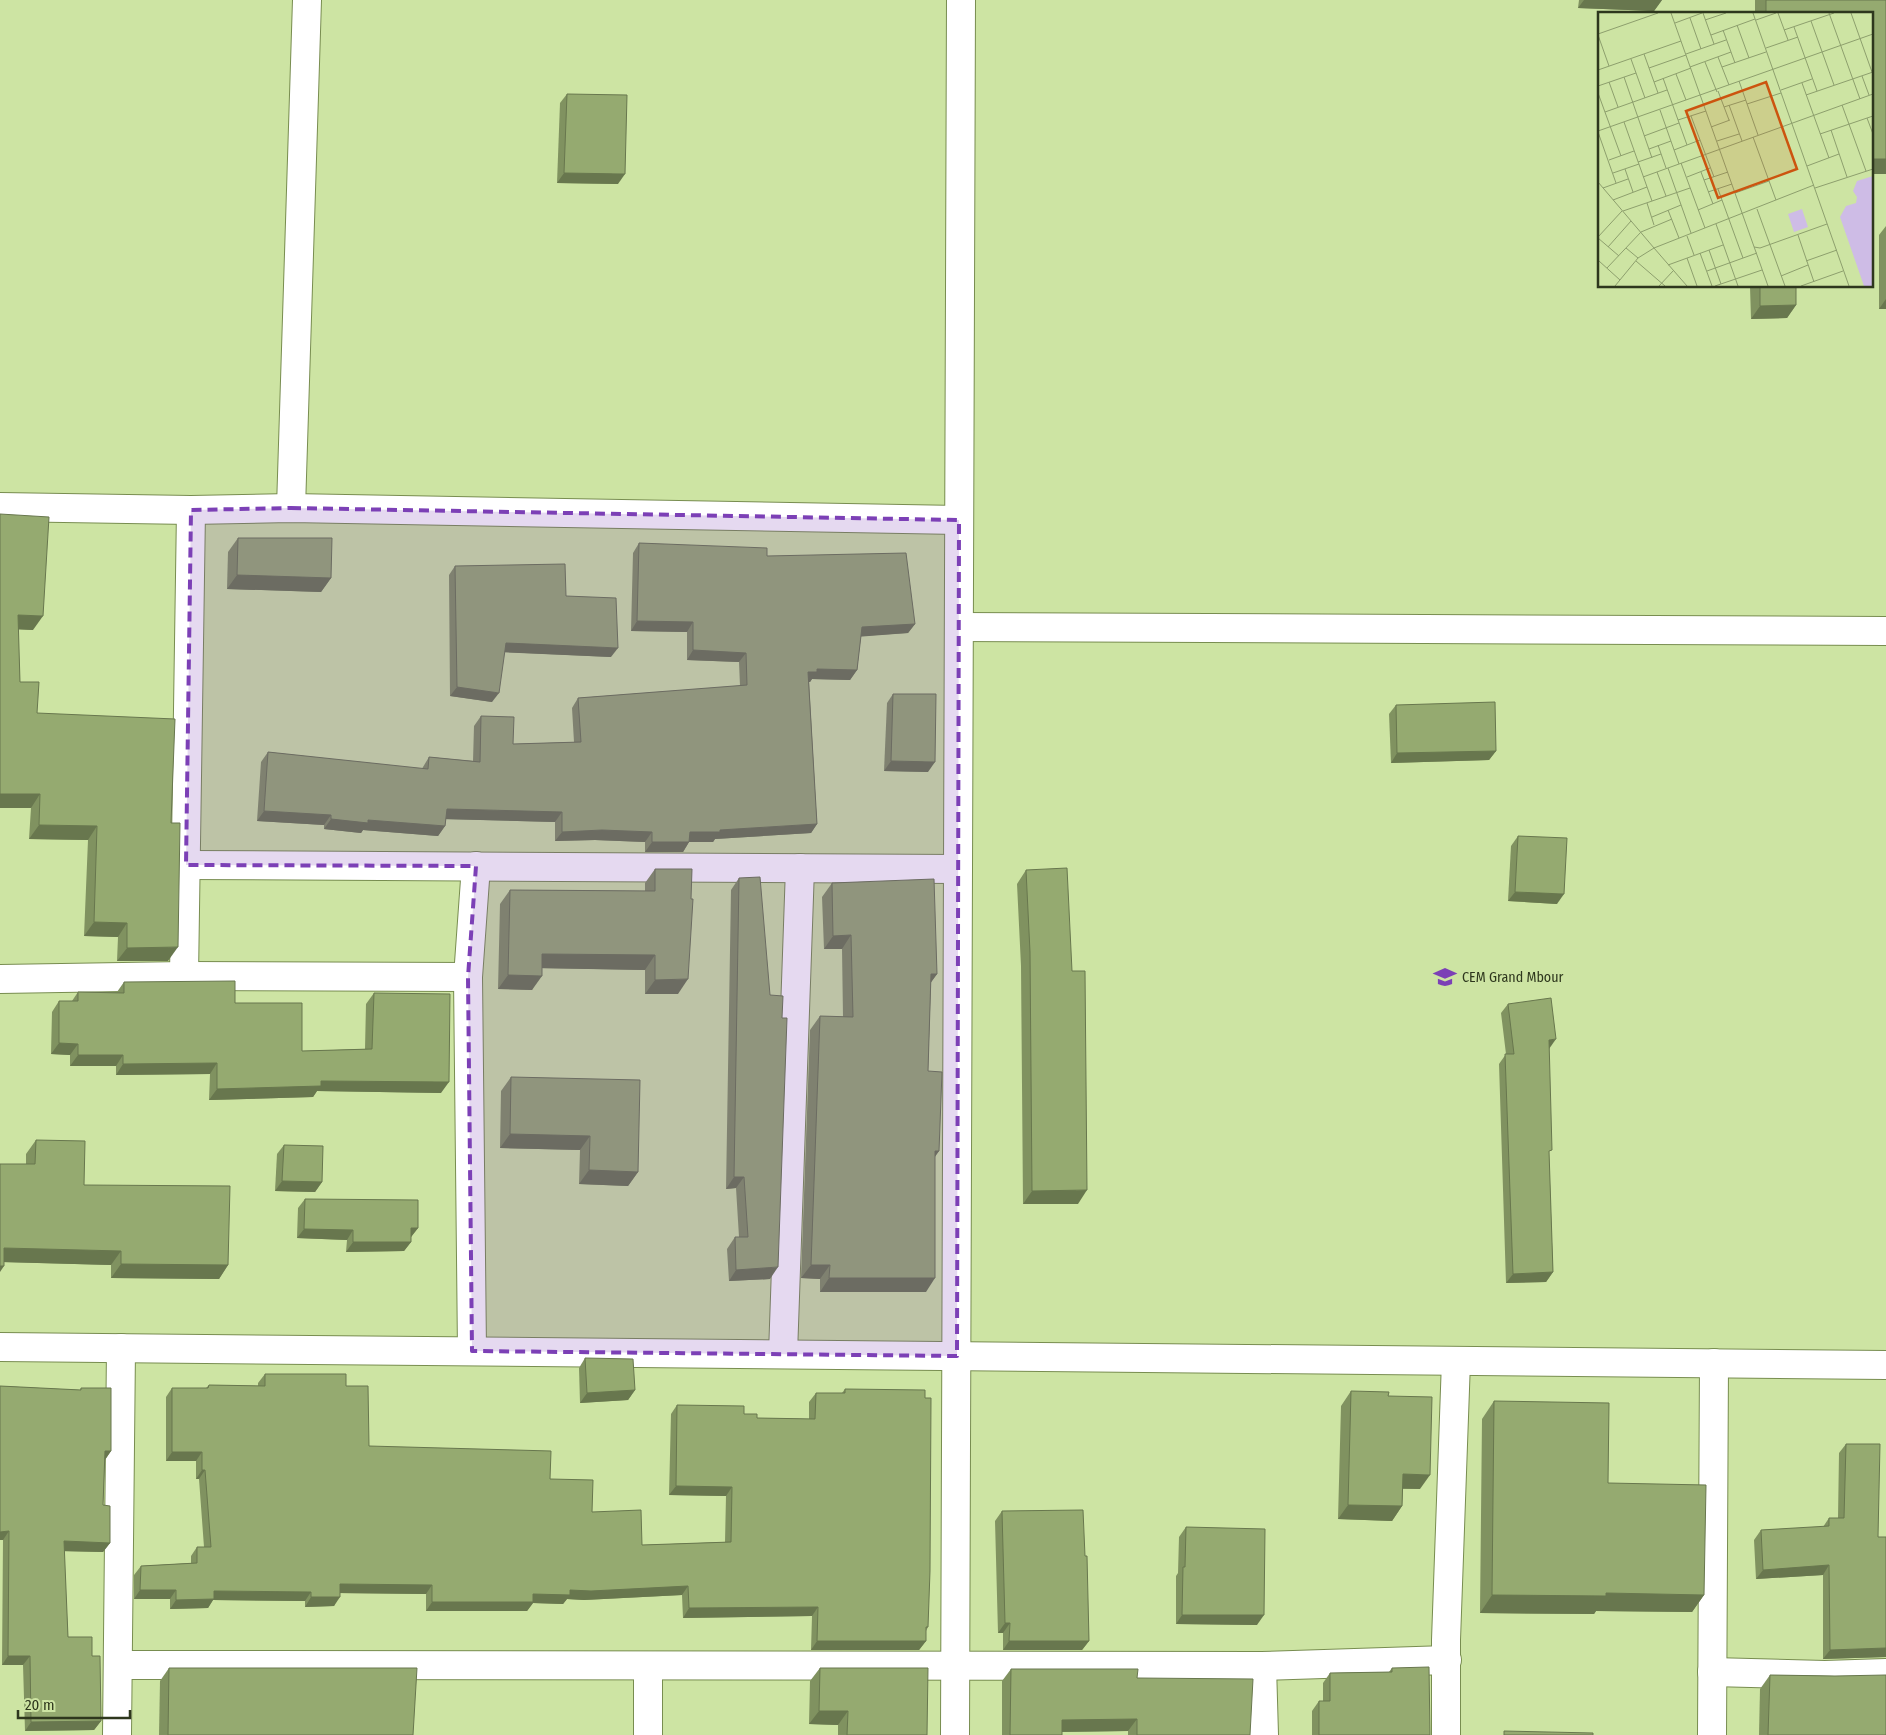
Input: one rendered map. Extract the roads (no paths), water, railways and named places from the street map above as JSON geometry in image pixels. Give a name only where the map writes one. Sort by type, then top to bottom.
[{"type":"street","points":[[291,508],[307,0]]},
{"type":"street","points":[[955,1735],[961,0]]},
{"type":"street","points":[[0,507],[191,510],[291,508],[959,520]]},
{"type":"street","points":[[184,976],[191,510]]},
{"type":"street","points":[[959,627],[1886,631]]},
{"type":"street","points":[[186,866],[958,869]]},
{"type":"street","points":[[472,1352],[468,977],[476,866]]},
{"type":"street","points":[[782,1354],[800,868]]},
{"type":"street","points":[[0,978],[184,976],[468,977]]},
{"type":"street","points":[[0,1347],[1886,1364]]},
{"type":"street","points":[[117,1735],[121,1348]]},
{"type":"street","points":[[1446,1735],[1446,1640],[1456,1361]]},
{"type":"street","points":[[1712,1735],[1714,1363]]},
{"type":"street","points":[[118,1665],[1262,1666],[1447,1660]]},
{"type":"street","points":[[648,1666],[648,1735]]},
{"type":"street","points":[[1262,1666],[1264,1735]]},
{"type":"street","points":[[1712,1672],[1825,1675],[1886,1673]]},
{"type":"place","name":"CEM Grand Mbour","points":[[1445,977]]}]
